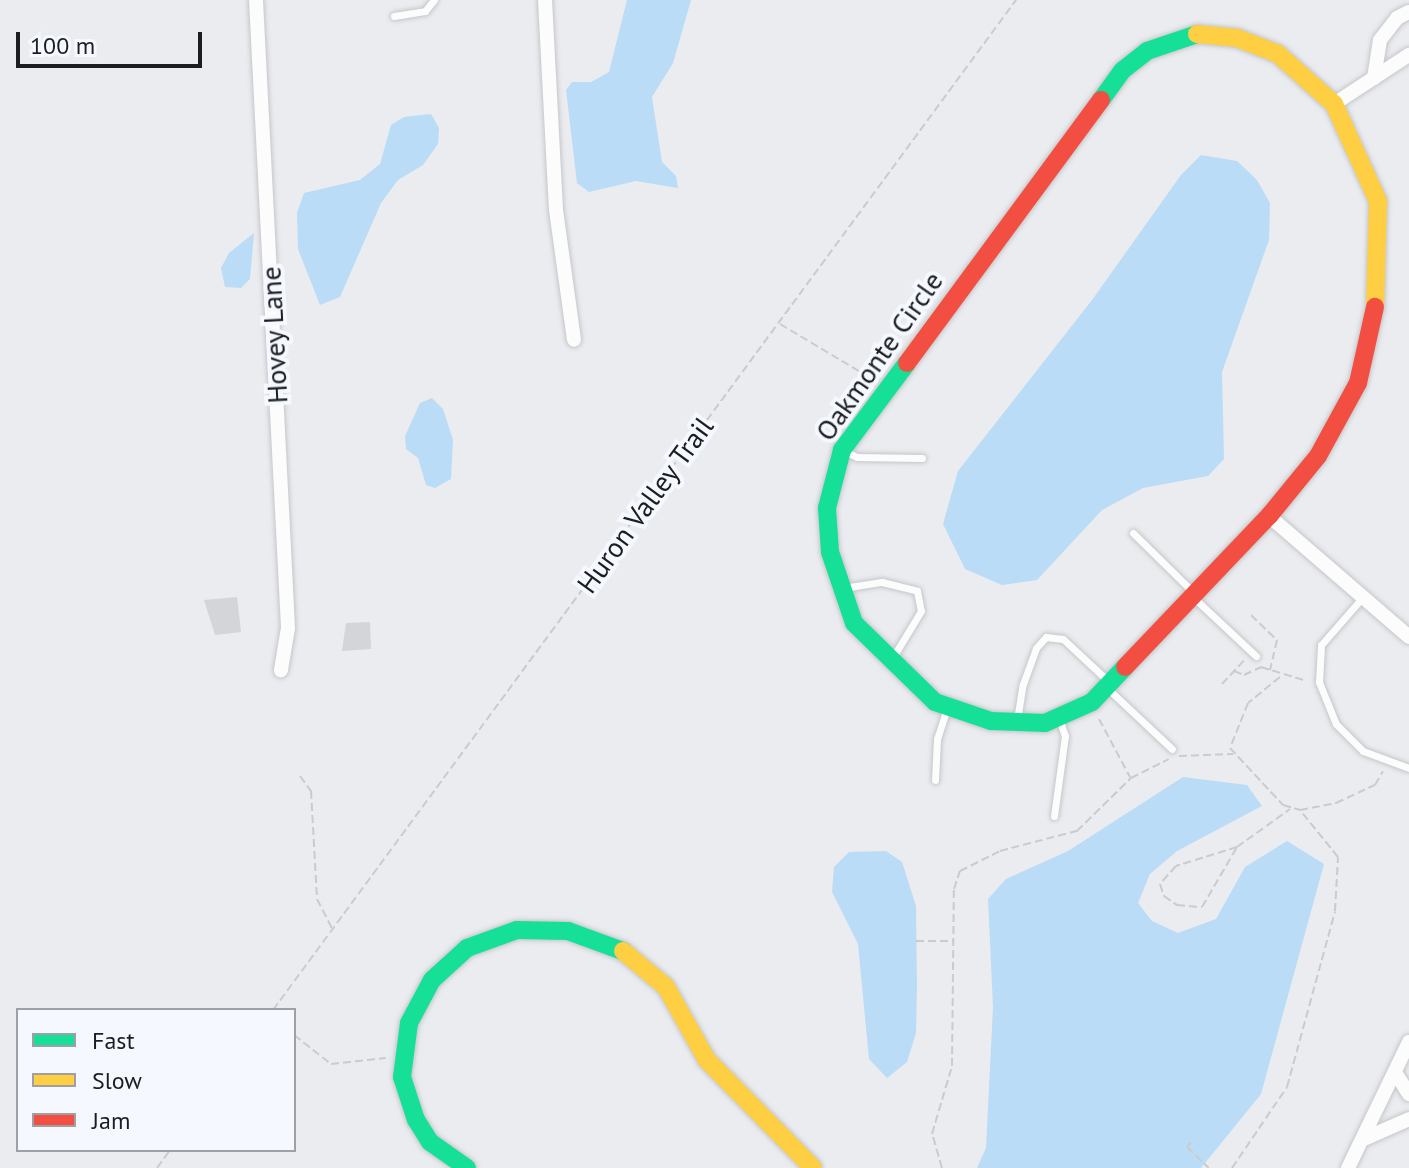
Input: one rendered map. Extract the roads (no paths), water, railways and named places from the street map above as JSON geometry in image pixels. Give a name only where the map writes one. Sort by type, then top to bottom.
[{"type":"street","name":"Hovey Lane","points":[[256,0],[288,628],[281,670]]},
{"type":"street","points":[[545,0],[556,210],[574,340]]},
{"type":"street","points":[[1374,78],[1380,40],[1397,18],[1409,12]]},
{"type":"street","name":"Oakmonte Circle","points":[[1197,34],[1237,38],[1278,54],[1334,104],[1378,201],[1379,292],[1358,383],[1318,456],[1269,516],[1090,702],[1045,723],[991,721],[935,702],[854,623],[830,552],[827,508],[842,450],[1123,70],[1147,51],[1197,34]]},
{"type":"street","points":[[1334,104],[1409,55]]},
{"type":"street","points":[[1269,516],[1409,637]]},
{"type":"street","points":[[467,1168],[430,1142],[416,1120],[402,1077],[403,1058],[418,1000],[432,980],[467,948],[517,930],[568,931],[612,944],[642,963],[666,987],[707,1060],[813,1168]]},
{"type":"street","points":[[1348,1168],[1366,1138],[1409,1042]]},
{"type":"street","points":[[1396,1074],[1409,1094]]},
{"type":"street","points":[[1366,1138],[1409,1119]]},
{"type":"lane","points":[[394,16],[425,11],[434,0]]},
{"type":"lane","points":[[842,450],[857,457],[922,458]]},
{"type":"lane","points":[[1133,533],[1254,654]]},
{"type":"lane","points":[[843,588],[882,582],[917,591],[921,611],[892,659]]},
{"type":"lane","points":[[1364,596],[1321,645],[1319,681],[1336,724],[1363,751],[1387,763],[1409,768]]},
{"type":"lane","points":[[1017,722],[1023,684],[1036,648],[1046,637],[1063,639],[1172,749]]},
{"type":"lane","points":[[935,780],[937,739],[948,706]]},
{"type":"lane","points":[[1054,816],[1065,736],[1059,717]]},
{"type":"water","points":[[627,0],[691,0],[673,63],[652,97],[662,162],[676,176],[678,188],[636,181],[589,192],[577,183],[566,90],[572,82],[591,82],[609,72]]},
{"type":"water","points":[[431,114],[439,128],[438,144],[423,165],[398,180],[381,203],[340,297],[320,305],[298,249],[297,213],[304,193],[360,180],[380,164],[391,125],[404,117]]},
{"type":"water","points":[[1201,155],[1237,161],[1257,180],[1270,203],[1269,240],[1222,372],[1224,459],[1208,476],[1143,488],[1102,510],[1037,580],[1002,585],[965,569],[943,524],[958,471],[1092,300],[1181,175]]},
{"type":"water","points":[[254,233],[250,279],[241,288],[225,287],[221,268],[229,253]]},
{"type":"water","points":[[432,398],[443,409],[453,440],[451,479],[435,488],[426,485],[418,458],[406,449],[405,436],[420,403]]},
{"type":"water","points":[[1183,777],[1247,785],[1262,806],[1177,851],[1150,874],[1138,903],[1152,921],[1178,933],[1216,919],[1245,867],[1287,841],[1324,864],[1261,1094],[1201,1168],[977,1168],[986,1148],[993,1007],[988,899],[1006,879],[1068,851]]},
{"type":"water","points":[[886,851],[902,862],[916,906],[917,986],[916,1033],[907,1062],[887,1078],[869,1059],[858,944],[832,892],[834,867],[849,852]]}]
